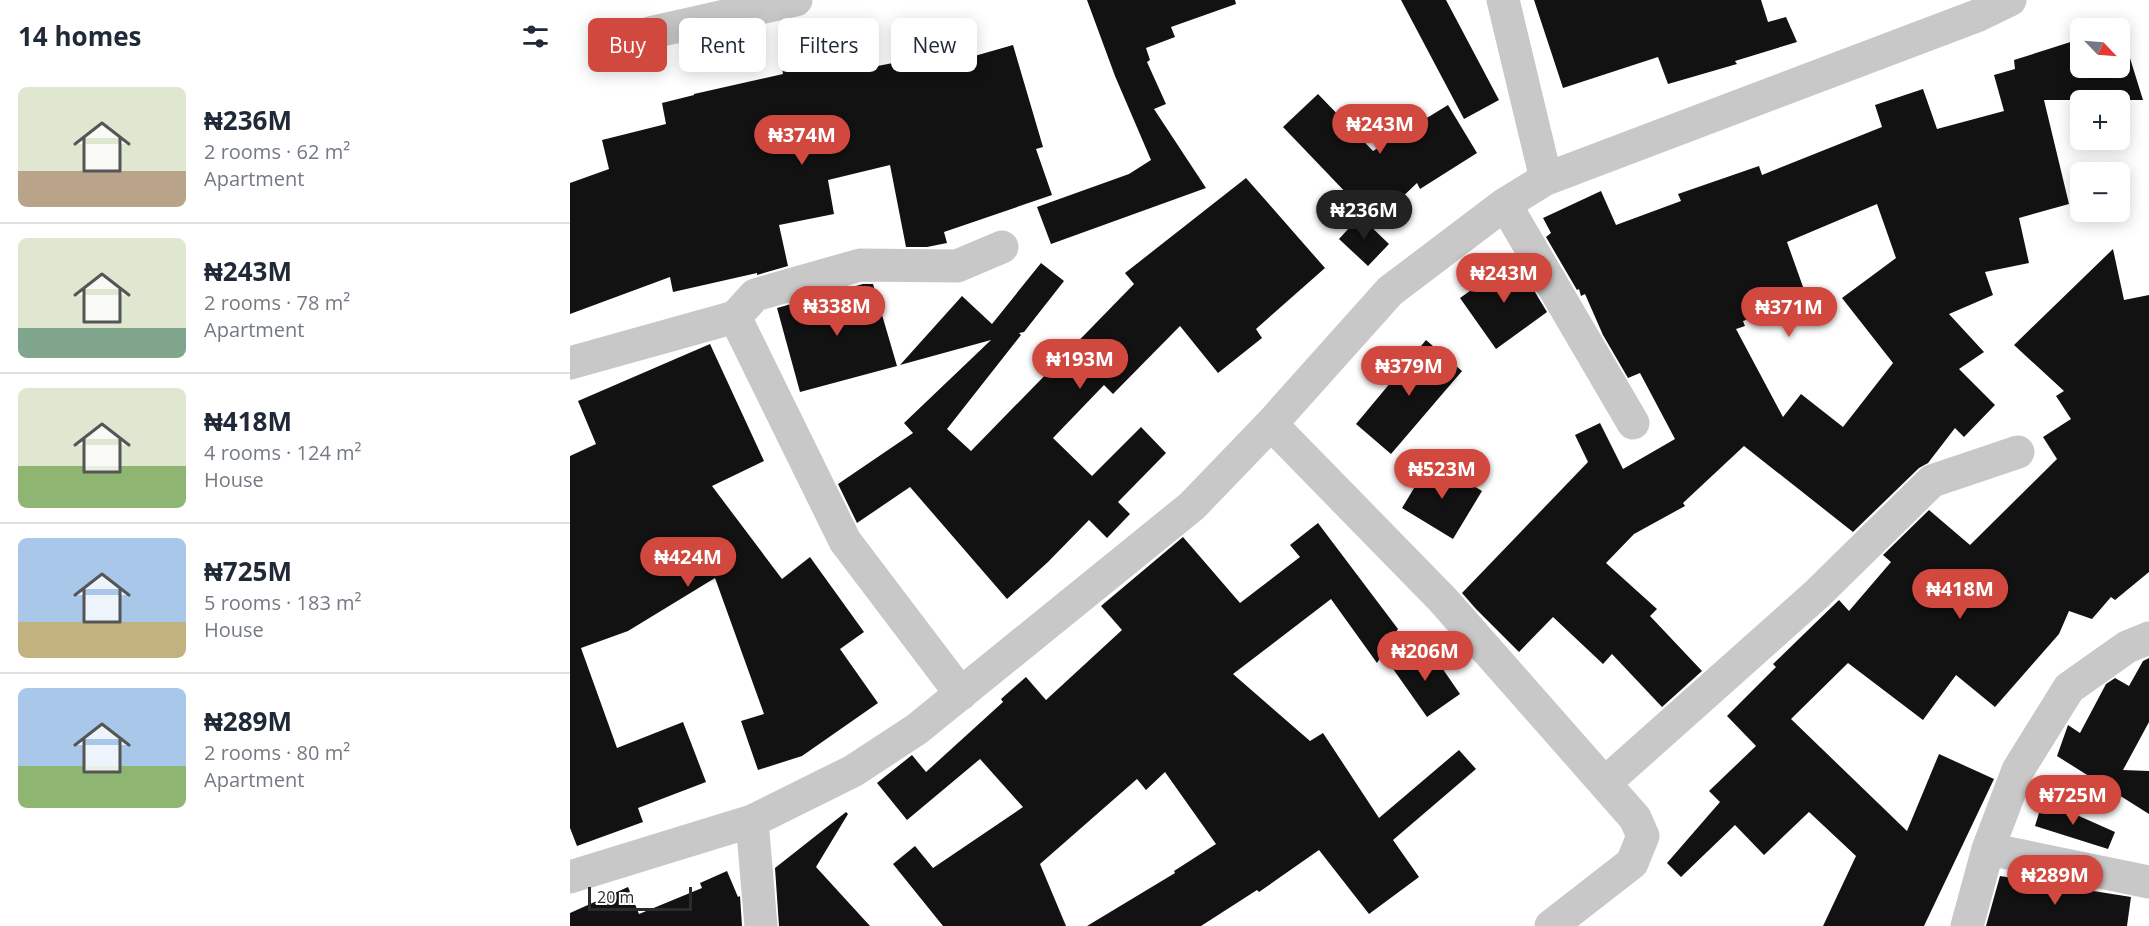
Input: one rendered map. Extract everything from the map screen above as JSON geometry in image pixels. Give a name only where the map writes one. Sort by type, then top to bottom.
[{"type":"street","points":[[667,29],[796,0]]},
{"type":"street","points":[[1503,0],[1546,179]]},
{"type":"street","points":[[570,877],[752,821],[853,771],[917,729],[1192,506],[1271,424],[1390,291],[1505,204],[1546,179],[1979,15],[2010,0]]},
{"type":"street","points":[[1505,204],[1633,423]]},
{"type":"street","points":[[570,363],[735,317],[755,295],[860,265],[957,266],[1002,247]]},
{"type":"street","points":[[735,317],[845,541],[961,694]]},
{"type":"street","points":[[1271,424],[1443,600],[1635,818],[1643,836],[1632,863],[1551,926]]},
{"type":"street","points":[[1605,783],[1817,594],[1932,481],[2018,452]]},
{"type":"street","points":[[1967,926],[1988,849],[2018,770],[2069,688],[2127,647],[2149,639]]},
{"type":"street","points":[[752,821],[761,926]]},
{"type":"street","points":[[1988,849],[2149,882]]},
{"type":"building","points":[[1087,0],[1235,0],[1236,4],[1171,27],[1175,37],[1146,48],[1150,60],[1147,62],[1166,104],[1154,109],[1206,188],[1051,244],[1037,207],[1129,174],[1151,160],[1115,76]]},
{"type":"building","points":[[1401,0],[1446,0],[1499,100],[1464,119]]},
{"type":"building","points":[[1534,0],[1761,0],[1768,22],[1786,17],[1797,42],[1735,61],[1737,64],[1668,84],[1658,57],[1563,88]]},
{"type":"building","points":[[2070,42],[2070,78],[2130,78],[2130,58],[2143,100],[2130,100],[2130,90],[2070,90],[2070,100],[2044,100],[2069,204],[2019,218],[2029,263],[1985,272],[1993,295],[1949,314],[1984,352],[1959,369],[1995,405],[1964,437],[1955,428],[1928,463],[1919,468],[1853,532],[1744,446],[1683,503],[1685,506],[1634,534],[1606,563],[1657,609],[1650,616],[1702,671],[1662,707],[1612,654],[1603,664],[1553,617],[1519,652],[1462,593],[1588,462],[1575,435],[1600,423],[1623,469],[1675,439],[1640,373],[1628,378],[1603,335],[1585,294],[1581,296],[1579,289],[1577,290],[1546,237],[1551,233],[1543,218],[1601,191],[1616,225],[1681,201],[1678,194],[1759,166],[1762,175],[1882,127],[1875,105],[1923,89],[1937,129],[2004,111],[1994,75],[2015,69],[2014,60]],"holes":[[[1877,204],[1896,258],[1842,298],[1893,363],[1843,427],[1801,394],[1783,417],[1736,329],[1745,326],[1743,321],[1807,298],[1787,242]]]},
{"type":"building","points":[[1013,45],[1043,147],[1036,149],[1052,195],[944,232],[947,243],[927,247],[906,247],[890,165],[828,180],[834,214],[779,225],[788,266],[757,275],[757,273],[673,292],[670,277],[570,314],[570,183],[609,169],[602,140],[666,124],[662,103],[694,94],[783,74],[783,72],[879,72],[879,66],[891,63],[891,72],[977,72],[977,55]]},
{"type":"building","points":[[1318,94],[1373,151],[1448,105],[1477,153],[1420,189],[1417,183],[1375,223],[1283,127]]},
{"type":"building","points":[[1246,178],[1325,268],[1256,329],[1262,338],[1218,373],[1180,326],[1113,394],[1104,385],[1053,438],[1092,476],[1141,427],[1166,453],[1118,502],[1130,514],[1107,538],[1089,520],[1048,562],[1007,599],[910,487],[857,523],[838,484],[913,433],[904,423],[991,340],[900,365],[962,296],[992,324],[1041,263],[1064,281],[1024,332],[1019,333],[1021,335],[947,429],[971,451],[1134,284],[1125,273]]},
{"type":"building","points":[[1360,216],[1389,244],[1368,266],[1339,239]]},
{"type":"building","points":[[2113,249],[2124,300],[2149,295],[2149,572],[2115,600],[2111,597],[2092,619],[2069,611],[2059,634],[1995,707],[1956,675],[1923,720],[1848,663],[1791,719],[1907,831],[1939,754],[1994,779],[1924,926],[1823,926],[1856,856],[1809,812],[1764,855],[1735,825],[1681,877],[1667,863],[1720,802],[1709,791],[1756,746],[1727,716],[1776,667],[1773,664],[1839,600],[1849,611],[1891,562],[1883,555],[1929,510],[1970,545],[2057,459],[2043,437],[2071,419],[2056,396],[2064,391],[2014,345]]},
{"type":"building","points":[[1515,259],[1547,312],[1496,349],[1460,298]]},
{"type":"building","points":[[863,284],[873,284],[897,366],[800,392],[777,308]]},
{"type":"building","points":[[1426,340],[1462,371],[1391,454],[1356,424]]},
{"type":"building","points":[[710,344],[764,461],[712,486],[782,579],[810,557],[864,632],[840,649],[878,703],[802,756],[758,770],[741,721],[764,714],[715,578],[628,631],[581,648],[617,748],[683,722],[706,782],[638,808],[643,822],[577,846],[570,828],[570,456],[596,444],[578,401]]},
{"type":"building","points":[[1431,460],[1482,491],[1453,539],[1402,508]]},
{"type":"building","points":[[1318,523],[1398,629],[1377,663],[1331,599],[1233,674],[1310,741],[1323,733],[1379,818],[1459,750],[1476,769],[1393,840],[1419,877],[1369,914],[1319,850],[1259,892],[1257,890],[1201,926],[1087,926],[1175,873],[1174,871],[1216,844],[1165,772],[1146,790],[1137,779],[1040,864],[1066,926],[943,926],[893,864],[915,846],[933,868],[1023,807],[980,759],[907,820],[877,783],[912,755],[926,772],[1003,702],[1001,699],[1026,677],[1046,700],[1122,630],[1101,606],[1183,537],[1240,603],[1300,557],[1290,545]]},
{"type":"building","points":[[1411,646],[1428,669],[1438,662],[1460,694],[1427,717],[1391,666]]},
{"type":"building","points":[[2149,658],[2149,722],[2123,770],[2149,771],[2149,814],[2057,756],[2068,725],[2080,733],[2106,684],[2115,678],[2129,686],[2143,661]]},
{"type":"building","points":[[2043,800],[2115,832],[2108,849],[2035,826]]},
{"type":"building","points":[[846,812],[848,814],[816,867],[870,926],[779,926],[775,868]]},
{"type":"building","points":[[727,871],[738,897],[740,896],[742,926],[570,926],[570,913],[628,887],[639,914],[702,888],[700,883]]},
{"type":"building","points":[[2000,876],[2131,897],[2127,926],[1986,926]]}]
